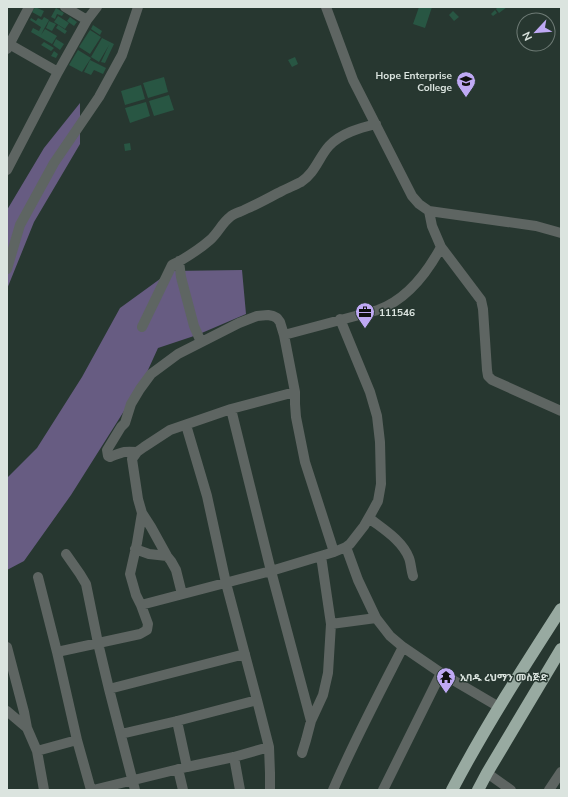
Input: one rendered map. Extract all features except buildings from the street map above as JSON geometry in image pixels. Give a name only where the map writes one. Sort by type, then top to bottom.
[{"type":"highway","points":[[452,790],[499,707],[561,609]]},
{"type":"highway","points":[[478,790],[561,649]]},
{"type":"street","points":[[29,7],[8,45],[58,72]]},
{"type":"street","points":[[65,7],[87,20]]},
{"type":"street","points":[[7,170],[58,72],[87,20],[97,7]]},
{"type":"street","points":[[7,269],[20,225],[54,163],[99,97],[122,55],[138,7]]},
{"type":"street","points":[[326,7],[353,80],[412,196],[419,204],[429,210],[536,226],[561,233]]},
{"type":"street","points":[[142,327],[172,265],[198,250],[210,240],[217,234],[230,216],[302,181],[317,165],[329,145],[338,138],[348,133],[376,124]]},
{"type":"street","points":[[429,210],[432,226],[441,247],[481,300],[483,308],[488,376],[492,380],[561,411]]},
{"type":"street","points":[[284,335],[388,306],[404,295],[421,278],[433,262],[441,247]]},
{"type":"street","points":[[179,262],[181,277],[194,326],[201,342]]},
{"type":"street","points":[[137,452],[126,451],[110,457],[108,456],[107,450],[121,427],[126,423],[131,404],[151,374],[178,354],[239,323],[257,316],[268,315],[277,318],[280,322],[284,335],[296,392],[296,417],[302,450],[334,552]]},
{"type":"street","points":[[141,605],[271,571],[346,548],[369,518],[378,501],[381,484],[380,442],[377,416],[370,392],[340,319]]},
{"type":"street","points":[[182,594],[176,570],[142,513],[138,499],[132,459],[137,452],[170,430],[231,409],[296,392]]},
{"type":"street","points":[[231,409],[271,571],[311,721]]},
{"type":"street","points":[[186,425],[207,496],[226,582],[269,747],[270,790]]},
{"type":"street","points":[[57,652],[140,634],[147,630],[148,624],[136,595],[130,574],[142,513]]},
{"type":"street","points":[[369,518],[394,538],[403,548],[409,558],[413,576]]},
{"type":"street","points":[[346,548],[358,580],[376,618],[390,636],[403,647],[441,673],[499,707]]},
{"type":"street","points":[[135,549],[149,554],[167,556]]},
{"type":"street","points":[[66,554],[86,584],[98,643],[134,785]]},
{"type":"street","points":[[302,753],[311,721],[323,695],[328,673],[331,624],[321,556]]},
{"type":"street","points":[[38,577],[77,740],[92,790],[134,785],[182,768],[234,757],[269,747]]},
{"type":"street","points":[[331,624],[376,618]]},
{"type":"street","points":[[7,647],[27,728],[37,751],[44,790]]},
{"type":"street","points":[[333,790],[349,753],[403,647]]},
{"type":"street","points":[[109,689],[245,654]]},
{"type":"street","points":[[383,790],[441,673]]},
{"type":"street","points":[[121,734],[257,700]]},
{"type":"street","points":[[7,711],[27,728]]},
{"type":"street","points":[[177,721],[183,790]]},
{"type":"street","points":[[37,751],[77,740]]},
{"type":"street","points":[[234,757],[240,790]]},
{"type":"street","points":[[549,790],[561,772]]},
{"type":"street","points":[[487,773],[511,790]]},
{"type":"shaded area","points":[[80,103],[80,144],[34,222],[7,289],[7,210],[44,148]]},
{"type":"shaded area","points":[[242,270],[246,314],[197,335],[158,348],[143,381],[71,495],[24,561],[7,570],[7,478],[37,448],[82,377],[120,308],[171,271]]},
{"type":"place","name":"Hope Enterprise College","points":[[466,98]]},
{"type":"place","name":"111546","points":[[365,329]]},
{"type":"place","name":"ኢባዱ ረህማን መስጅድ","points":[[446,694]]}]
